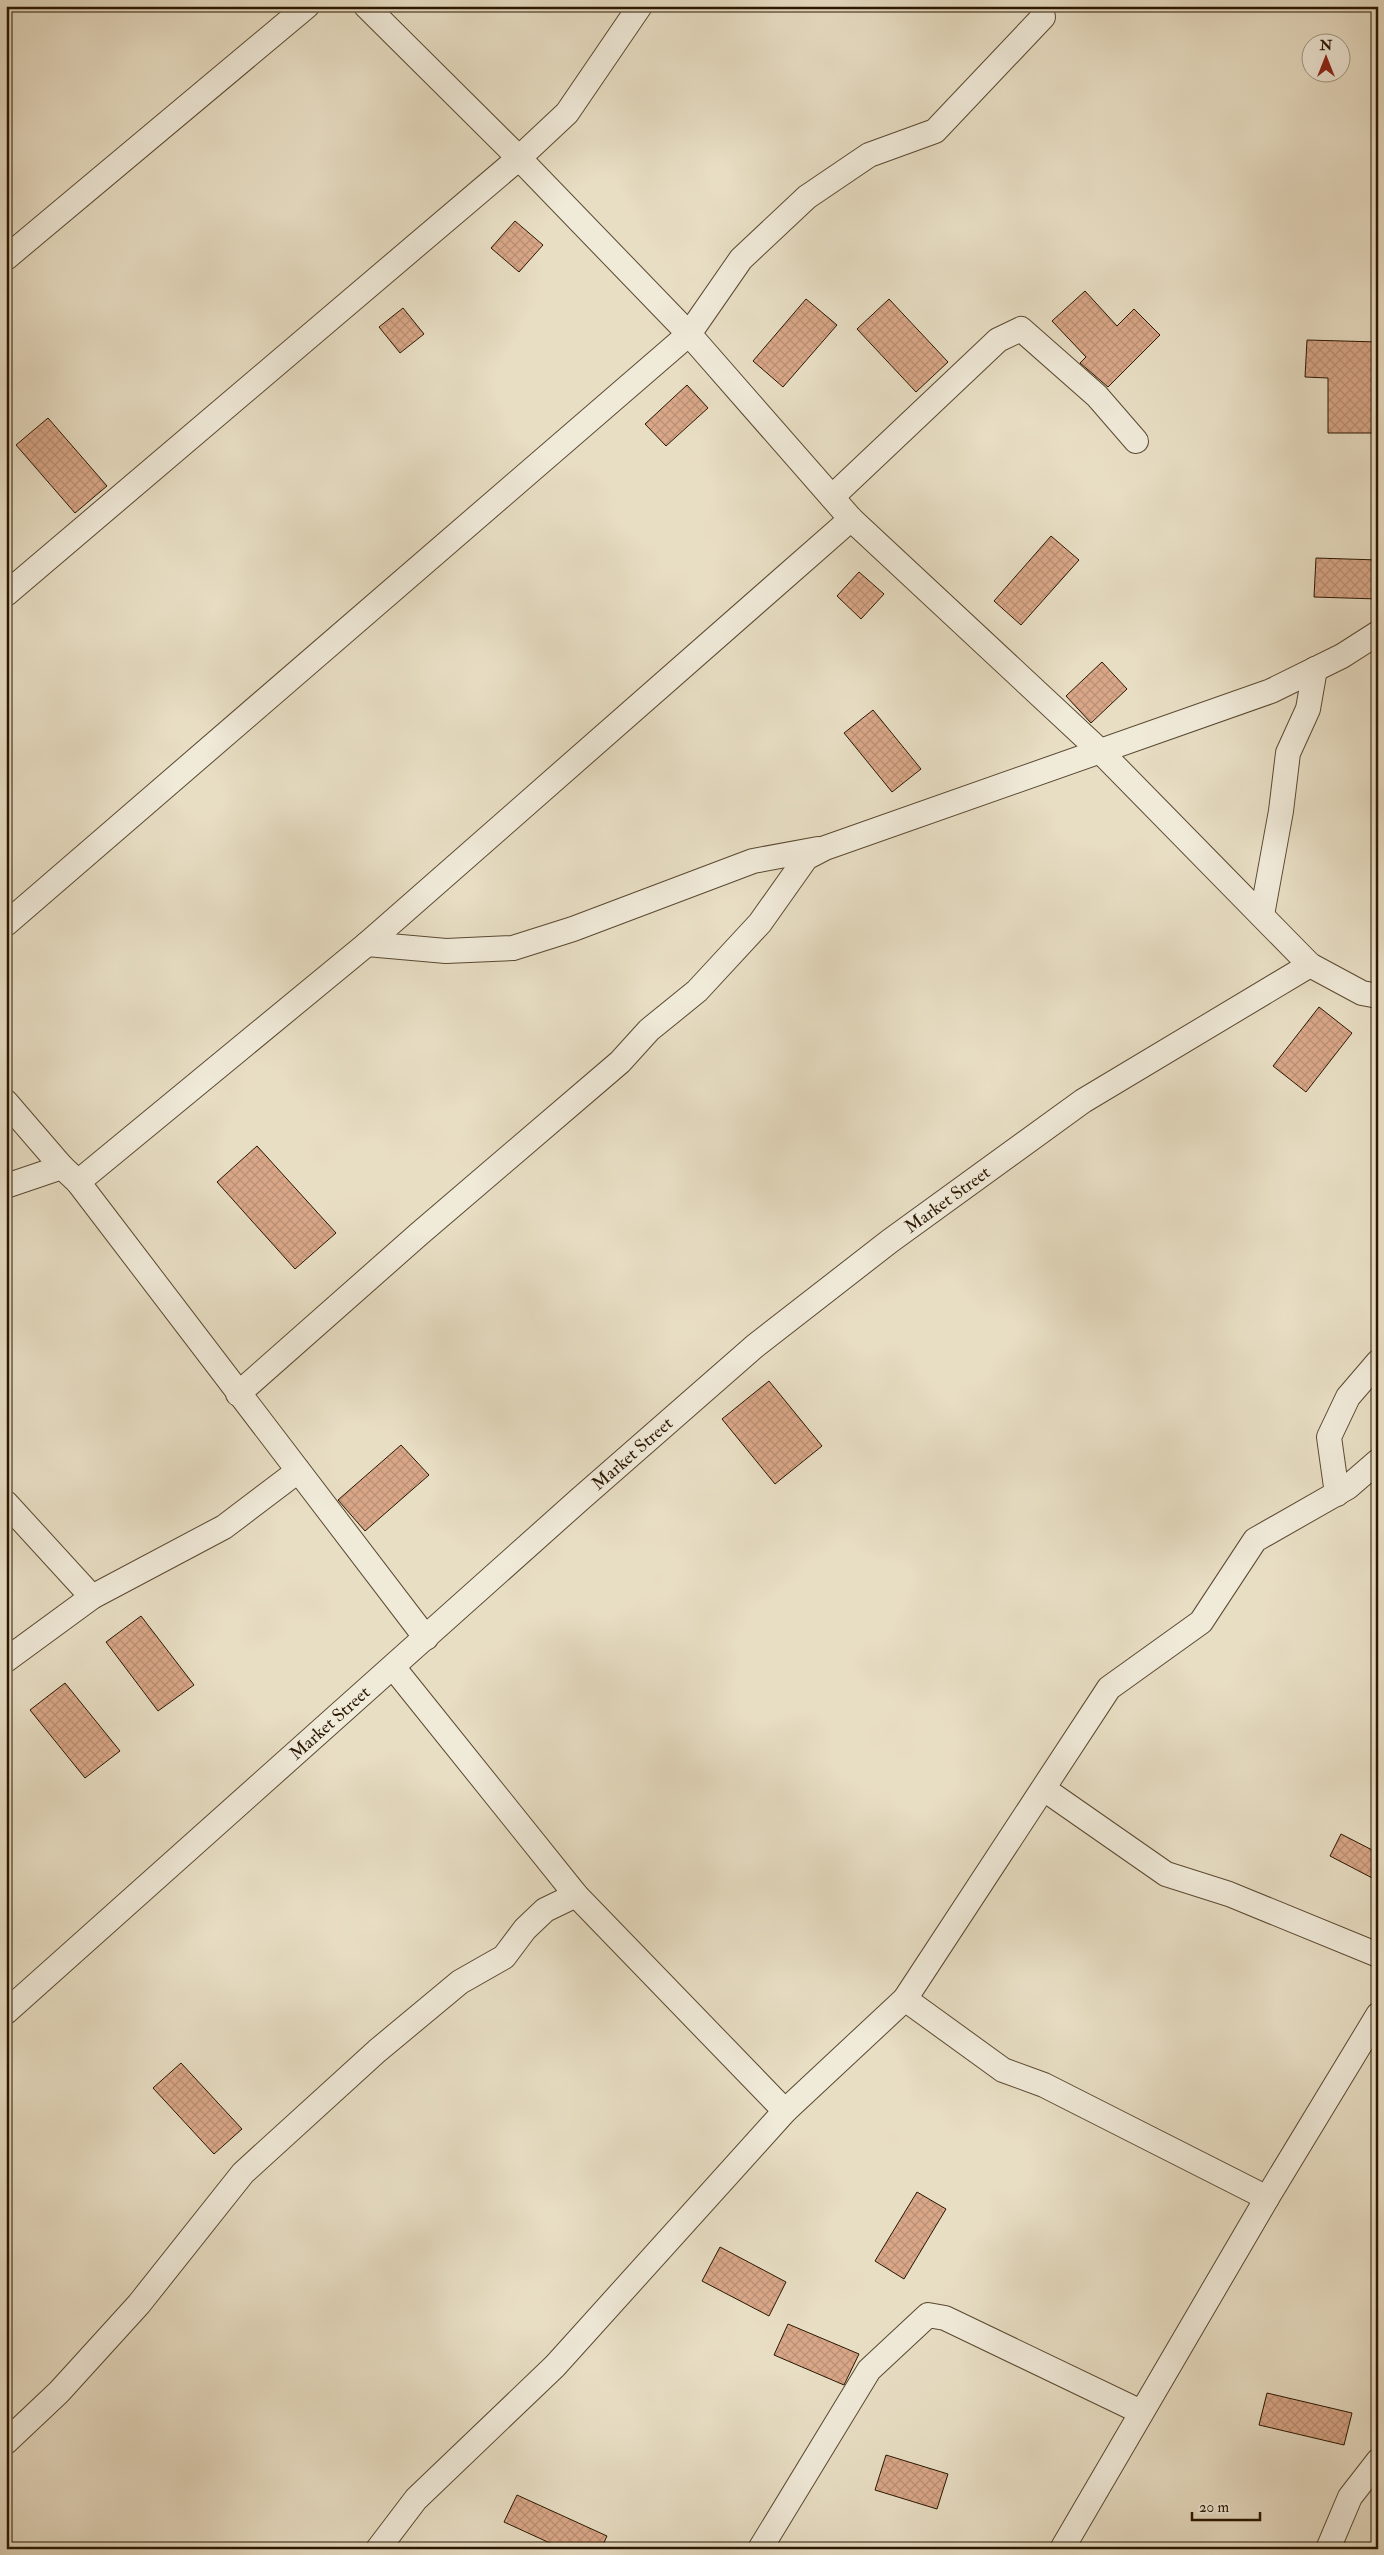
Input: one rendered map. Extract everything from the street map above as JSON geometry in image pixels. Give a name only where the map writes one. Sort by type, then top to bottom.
[{"type":"street","points":[[6,258],[307,6]]},
{"type":"street","points":[[366,6],[519,158],[689,334],[852,519],[1100,751],[1310,965],[1362,993],[1378,996]]},
{"type":"street","points":[[6,594],[519,158],[567,113],[640,6]]},
{"type":"street","points":[[6,924],[689,334],[741,259],[807,197],[868,155],[935,131],[1043,17]]},
{"type":"street","points":[[832,497],[991,346],[998,340],[1021,329],[1098,396],[1136,441]]},
{"type":"street","points":[[6,1186],[70,1174],[367,944],[852,519]]},
{"type":"street","points":[[238,1394],[419,1234],[620,1062],[648,1030],[697,991],[760,923],[806,858],[825,848],[1271,691],[1342,656],[1378,633]]},
{"type":"street","points":[[1262,915],[1281,811],[1288,753],[1308,709],[1314,669]]},
{"type":"street","points":[[367,944],[446,951],[513,948],[574,930],[753,862],[825,848]]},
{"type":"street","name":"Market Street","points":[[6,2012],[755,1346],[890,1241],[1083,1101],[1310,965]]},
{"type":"street","points":[[6,1102],[70,1174],[426,1638]]},
{"type":"street","points":[[1337,1494],[1329,1437],[1348,1398],[1378,1362]]},
{"type":"street","points":[[378,2549],[416,2499],[554,2366],[785,2111],[905,1999],[1109,1688],[1201,1622],[1255,1540],[1337,1494],[1378,1462]]},
{"type":"street","points":[[6,1660],[92,1597],[224,1527],[298,1471]]},
{"type":"street","points":[[6,1503],[92,1597]]},
{"type":"street","points":[[393,1667],[576,1895],[785,2111]]},
{"type":"street","points":[[1044,1789],[1166,1874],[1229,1894],[1378,1955]]},
{"type":"street","points":[[6,2442],[59,2392],[139,2304],[243,2173],[377,2051],[460,1982],[504,1957],[525,1929],[545,1910],[576,1895]]},
{"type":"street","points":[[905,1999],[1003,2070],[1044,2085],[1267,2198]]},
{"type":"street","points":[[1062,2549],[1267,2198],[1378,2015]]},
{"type":"street","points":[[760,2549],[868,2370],[928,2315],[946,2318],[1141,2412]]},
{"type":"street","points":[[1328,2549],[1350,2497],[1378,2461]]},
{"type":"building","points":[[515,221],[543,245],[519,272],[491,248]]},
{"type":"building","points":[[1085,291],[1117,326],[1134,309],[1160,335],[1108,387],[1080,363],[1086,357],[1052,321]]},
{"type":"building","points":[[806,299],[837,325],[783,387],[753,361]]},
{"type":"building","points":[[889,299],[948,362],[916,392],[857,329]]},
{"type":"building","points":[[403,308],[424,334],[400,353],[379,327]]},
{"type":"building","points":[[1307,340],[1378,342],[1378,433],[1328,433],[1328,378],[1305,377]]},
{"type":"building","points":[[687,385],[708,408],[666,446],[645,424]]},
{"type":"building","points":[[48,418],[107,486],[75,513],[16,445]]},
{"type":"building","points":[[1051,536],[1079,560],[1021,625],[994,601]]},
{"type":"building","points":[[1316,558],[1378,560],[1378,599],[1314,597]]},
{"type":"building","points":[[859,572],[884,594],[861,619],[837,596]]},
{"type":"building","points":[[1102,662],[1127,689],[1091,723],[1066,696]]},
{"type":"building","points":[[873,710],[921,769],[892,792],[844,733]]},
{"type":"building","points":[[1319,1007],[1352,1033],[1306,1092],[1273,1066]]},
{"type":"building","points":[[257,1146],[336,1233],[295,1269],[217,1182]]},
{"type":"building","points":[[769,1381],[822,1446],[775,1484],[722,1419]]},
{"type":"building","points":[[401,1445],[429,1475],[365,1531],[338,1500]]},
{"type":"building","points":[[141,1616],[194,1685],[158,1711],[106,1642]]},
{"type":"building","points":[[65,1683],[120,1751],[85,1778],[30,1710]]},
{"type":"building","points":[[1341,1834],[1378,1853],[1378,1881],[1330,1856]]},
{"type":"building","points":[[181,2063],[242,2129],[214,2154],[153,2088]]},
{"type":"building","points":[[917,2192],[946,2209],[904,2279],[875,2261]]},
{"type":"building","points":[[720,2247],[786,2282],[769,2316],[702,2281]]},
{"type":"building","points":[[788,2324],[859,2354],[844,2385],[774,2355]]},
{"type":"building","points":[[1267,2393],[1352,2413],[1344,2445],[1259,2425]]},
{"type":"building","points":[[886,2455],[948,2474],[937,2509],[875,2490]]},
{"type":"building","points":[[517,2495],[607,2536],[601,2549],[563,2549],[504,2522]]}]
